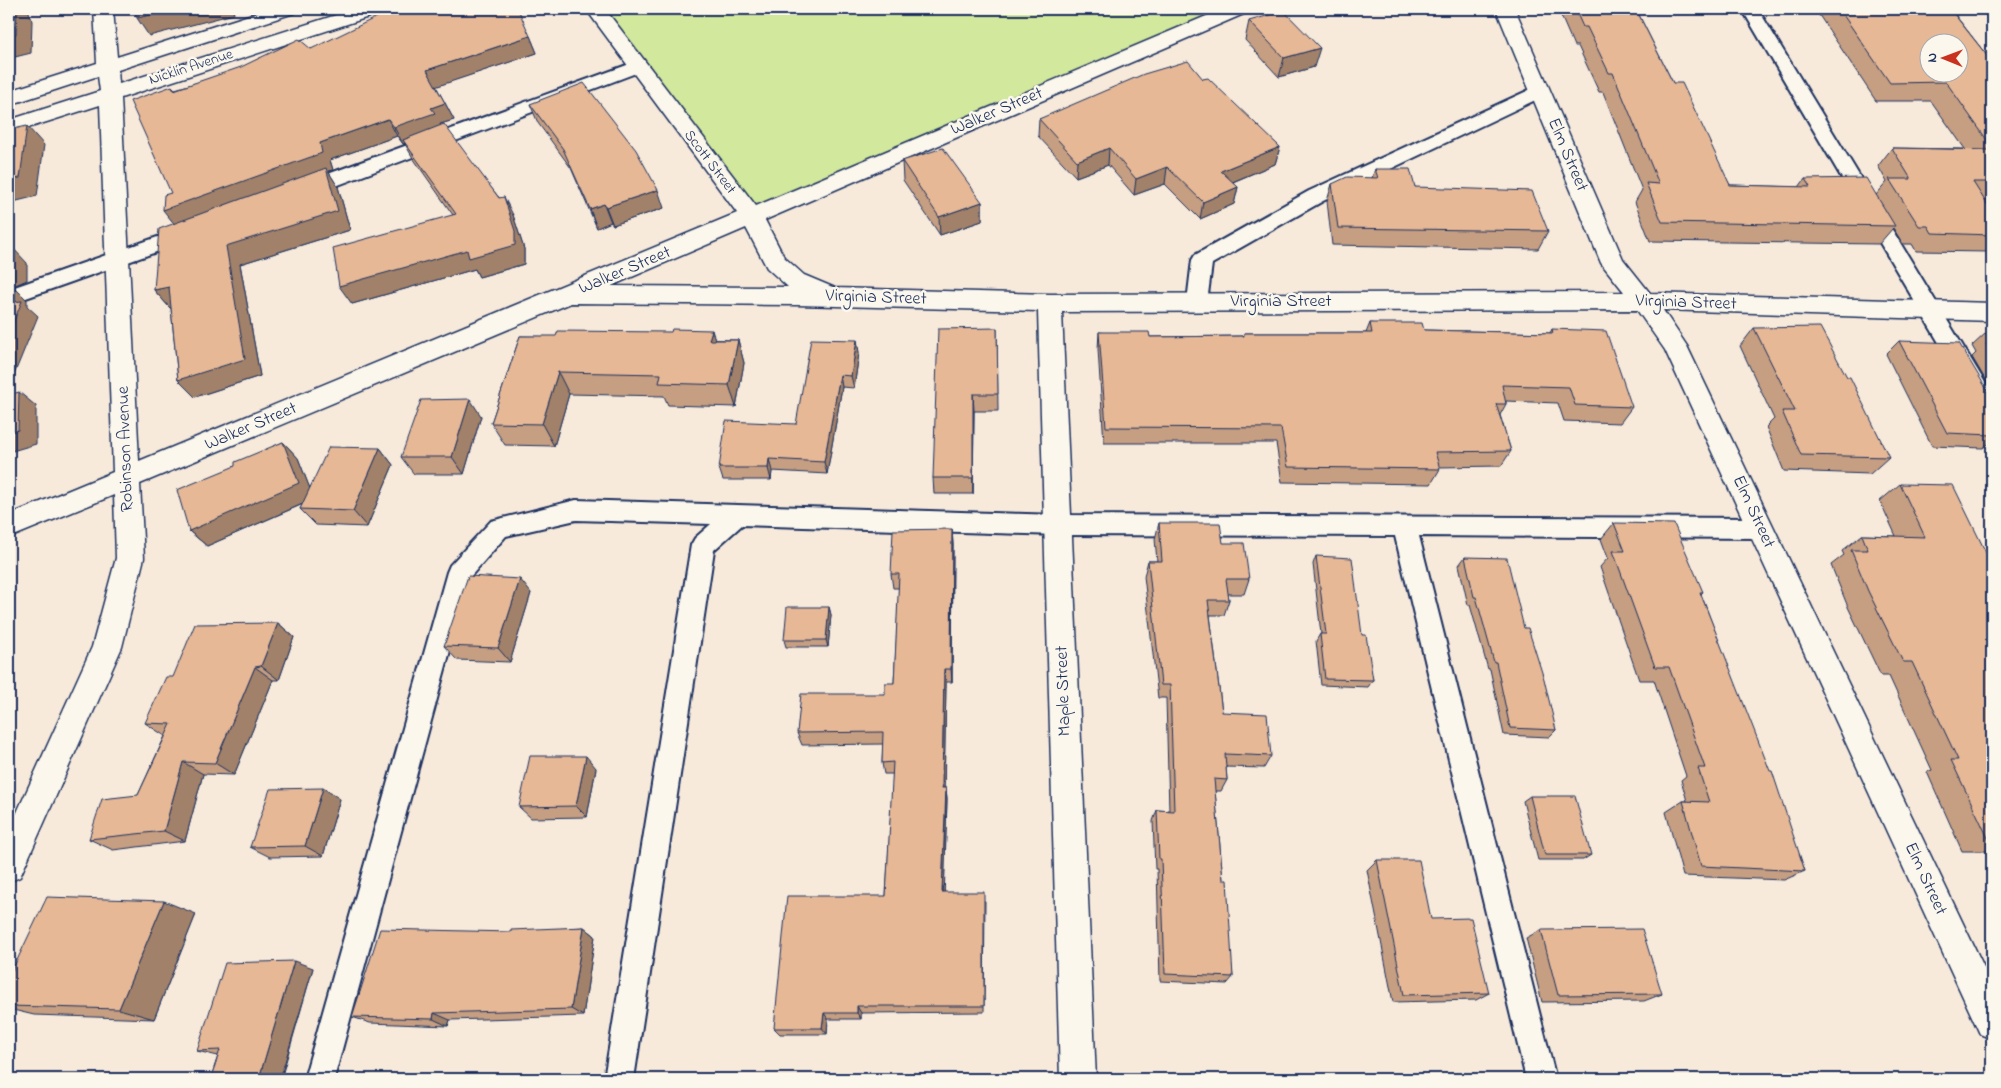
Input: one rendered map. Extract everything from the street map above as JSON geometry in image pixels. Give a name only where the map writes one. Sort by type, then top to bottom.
[{"type":"street","name":"Robinson Avenue","points":[[9,866],[19,821],[107,647],[130,558],[110,93],[103,9]]},
{"type":"street","name":"Nicklin Avenue","points":[[9,98],[287,9]]},
{"type":"street","name":"Nicklin Avenue","points":[[9,127],[374,9]]},
{"type":"street","name":"Scott Street","points":[[594,9],[752,217],[775,262],[796,280],[836,296]]},
{"type":"street","name":"Walker Street","points":[[9,527],[752,217],[1239,9]]},
{"type":"street","name":"Elm Street","points":[[1506,9],[1613,263],[1644,301],[1675,346],[1992,1022]]},
{"type":"street","name":"Virginia Street","points":[[569,294],[836,296],[1050,303],[1644,301],[1992,312]]},
{"type":"street","name":"Maple Street","points":[[1050,303],[1078,1079]]},
{"type":"lane","points":[[1750,9],[1992,413]]},
{"type":"lane","points":[[285,197],[638,66]]},
{"type":"lane","points":[[1197,302],[1202,260],[1316,196],[1540,91]]},
{"type":"lane","points":[[9,297],[210,224]]},
{"type":"lane","points":[[319,1079],[459,572],[499,528],[576,510],[1058,525],[1760,528]]},
{"type":"lane","points":[[619,1079],[703,545],[737,515]]},
{"type":"lane","points":[[1405,527],[1541,1079]]},
{"type":"green space","points":[[595,9],[1239,9],[752,217]]},
{"type":"building","points":[[9,9],[17,9],[16,34],[9,36]]},
{"type":"building","points":[[134,9],[174,9],[137,18]]},
{"type":"building","points":[[403,9],[518,9],[530,36],[427,70],[445,103],[431,108],[435,113],[394,127],[388,119],[320,143],[322,153],[163,210],[164,195],[171,193],[130,101],[172,86],[174,90],[241,67],[299,39],[311,49],[377,17]]},
{"type":"building","points":[[1575,9],[1636,9],[1673,83],[1682,83],[1730,185],[1810,187],[1805,179],[1866,178],[1895,226],[1662,222],[1646,183],[1659,184],[1613,73],[1609,73],[1587,27],[1583,27]]},
{"type":"building","points":[[1839,9],[1950,9],[1992,62],[1992,147],[1946,82],[1890,83]]},
{"type":"building","points":[[1284,11],[1320,48],[1284,58],[1249,21]]},
{"type":"building","points":[[1188,61],[1203,79],[1208,78],[1280,147],[1221,171],[1238,187],[1203,202],[1167,167],[1136,179],[1109,148],[1077,161],[1039,119],[1144,74]]},
{"type":"building","points":[[584,83],[636,150],[658,190],[606,207],[604,204],[590,209],[563,149],[530,104]]},
{"type":"building","points":[[444,124],[499,198],[504,197],[515,231],[515,245],[469,258],[467,250],[339,286],[333,248],[456,214],[403,140]]},
{"type":"building","points":[[27,126],[20,178],[9,180],[9,130]]},
{"type":"building","points":[[943,148],[982,202],[939,217],[902,161]]},
{"type":"building","points":[[1892,148],[1992,150],[1992,182],[1973,182],[1992,212],[1992,235],[1932,233],[1928,226],[1919,226],[1889,179],[1911,179]]},
{"type":"building","points":[[326,168],[338,211],[226,246],[245,359],[178,380],[169,287],[154,290],[159,229]]},
{"type":"building","points":[[1375,169],[1410,169],[1415,187],[1532,191],[1548,231],[1338,228],[1332,184],[1347,177],[1378,178]]},
{"type":"building","points":[[12,247],[12,265],[9,266],[9,248]]},
{"type":"building","points":[[9,285],[11,285],[11,302],[22,301],[9,333]]},
{"type":"building","points":[[1370,323],[1422,323],[1424,330],[1553,333],[1552,329],[1606,331],[1632,407],[1575,405],[1569,387],[1502,385],[1506,404],[1496,404],[1511,451],[1435,452],[1440,469],[1288,467],[1281,428],[1106,427],[1099,332],[1149,332],[1150,337],[1244,336],[1244,333],[1372,333]]},
{"type":"building","points":[[1820,327],[1847,377],[1850,377],[1889,457],[1801,455],[1782,411],[1795,411],[1754,328]]},
{"type":"building","points":[[997,328],[998,394],[973,394],[973,478],[933,478],[938,329]]},
{"type":"building","points":[[672,329],[712,330],[709,340],[738,340],[729,385],[659,383],[661,374],[558,372],[542,424],[491,423],[520,336],[556,336],[558,331],[671,332]]},
{"type":"building","points":[[1986,333],[1992,333],[1992,342]]},
{"type":"building","points":[[811,339],[857,340],[851,376],[840,375],[824,462],[769,459],[768,468],[719,468],[726,421],[796,424]]},
{"type":"building","points":[[1899,341],[1959,343],[1992,398],[1992,420],[1990,420],[1992,435],[1947,433]]},
{"type":"building","points":[[1986,344],[1992,344],[1992,354]]},
{"type":"building","points":[[19,392],[18,430],[9,433],[9,395]]},
{"type":"building","points":[[470,399],[452,457],[401,457],[421,400]]},
{"type":"building","points":[[283,442],[299,483],[189,531],[177,490],[235,466],[235,462]]},
{"type":"building","points":[[329,447],[380,448],[353,511],[300,509]]},
{"type":"building","points":[[1900,484],[1953,485],[1992,565],[1992,840],[1989,840],[1951,760],[1958,760],[1912,662],[1903,662],[1868,591],[1851,550],[1868,550],[1862,535],[1925,537]]},
{"type":"building","points":[[1159,523],[1220,523],[1223,543],[1244,543],[1249,579],[1226,579],[1229,600],[1208,600],[1222,712],[1267,714],[1271,756],[1225,754],[1227,780],[1214,779],[1223,880],[1227,880],[1233,977],[1165,974],[1161,859],[1159,859],[1157,810],[1174,811],[1170,685],[1161,685],[1148,561],[1162,561]]},
{"type":"building","points":[[1614,523],[1674,524],[1703,592],[1700,592],[1770,771],[1772,771],[1805,871],[1701,866],[1683,801],[1709,802],[1698,768],[1705,768],[1669,667],[1655,667],[1613,551],[1625,551]]},
{"type":"building","points":[[952,529],[951,669],[944,669],[942,788],[946,788],[942,892],[984,892],[984,1006],[857,1006],[857,1013],[824,1013],[822,1028],[774,1028],[787,896],[886,896],[893,762],[882,763],[883,732],[797,733],[801,694],[885,694],[885,683],[894,683],[899,574],[891,574],[893,530]]},
{"type":"building","points":[[1316,556],[1352,558],[1362,635],[1366,635],[1373,680],[1325,679],[1320,634],[1326,634]]},
{"type":"building","points":[[1465,557],[1507,558],[1524,628],[1528,628],[1544,679],[1556,730],[1510,728],[1496,662],[1494,662],[1476,597],[1474,597]]},
{"type":"building","points":[[468,576],[520,579],[498,648],[444,646]]},
{"type":"building","points":[[787,607],[829,607],[826,640],[784,640]]},
{"type":"building","points":[[278,623],[261,666],[255,667],[215,763],[183,762],[164,831],[89,839],[102,799],[138,795],[171,724],[145,723],[166,677],[173,677],[195,624]]},
{"type":"building","points":[[530,756],[586,756],[576,806],[519,807]]},
{"type":"building","points":[[323,788],[305,846],[250,847],[270,789]]},
{"type":"building","points":[[1530,796],[1575,796],[1591,855],[1545,855]]},
{"type":"building","points":[[1377,860],[1419,860],[1431,919],[1471,918],[1489,993],[1404,995]]},
{"type":"building","points":[[47,897],[164,901],[119,1009],[9,1006],[9,977]]},
{"type":"building","points":[[584,927],[571,1009],[434,1013],[433,1019],[352,1017],[380,929],[511,932],[511,930]]},
{"type":"building","points":[[1642,929],[1662,994],[1558,995],[1541,930]]},
{"type":"building","points":[[294,961],[260,1075],[211,1077],[220,1050],[197,1051],[225,963]]}]
